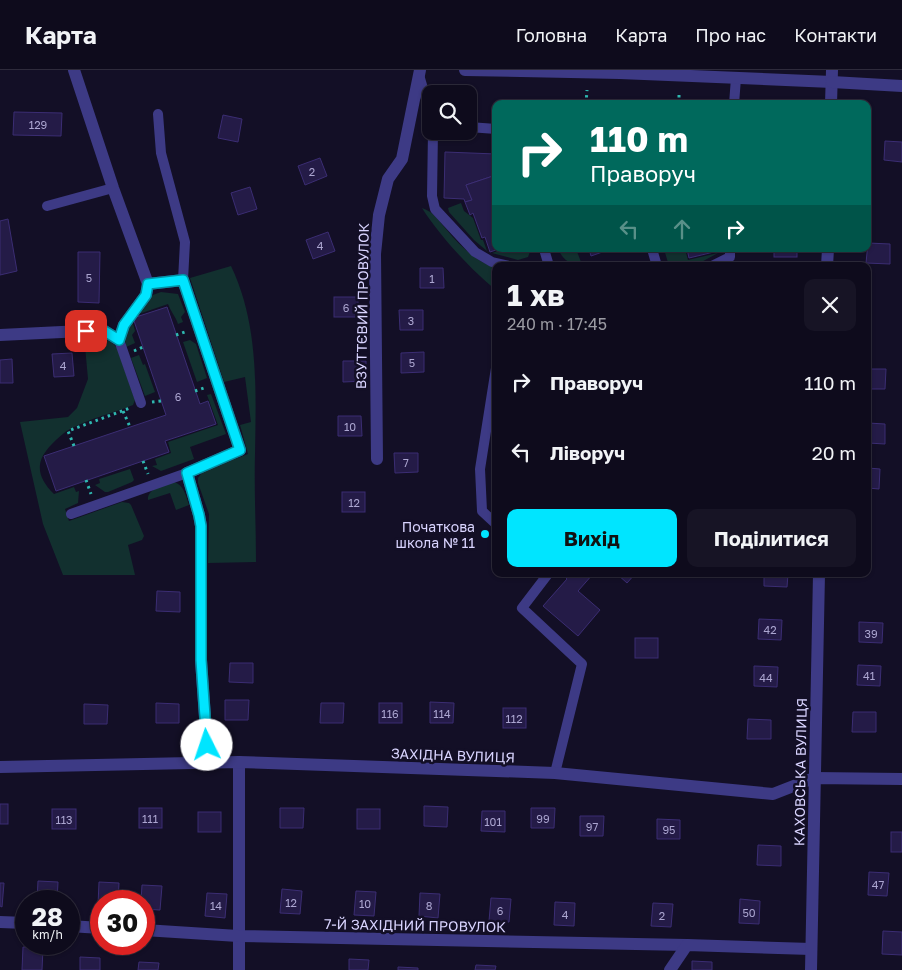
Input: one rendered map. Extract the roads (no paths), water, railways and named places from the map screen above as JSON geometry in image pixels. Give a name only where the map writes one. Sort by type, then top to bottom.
[{"type":"street","points":[[0,335],[103,330],[119,340],[124,325],[146,295],[148,284],[113,188],[74,70]]},
{"type":"street","points":[[464,70],[631,72],[736,78],[832,76],[902,86]]},
{"type":"street","name":"ВЗУТТЄВИЙ ПРОВУЛОК","points":[[377,459],[375,254],[379,215],[388,180],[402,159],[420,72]]},
{"type":"street","points":[[832,76],[832,100]]},
{"type":"street","points":[[148,284],[183,280],[240,450],[187,473],[201,526],[201,660],[208,762]]},
{"type":"street","name":"КАХОВСЬКА ВУЛИЦЯ","points":[[811,970],[819,577]]},
{"type":"street","points":[[239,762],[239,970]]},
{"type":"street","name":"ЗАХІДНА ВУЛИЦЯ","points":[[0,767],[239,762],[555,773],[773,794],[814,778],[902,779]]},
{"type":"street","points":[[0,922],[15,923]]},
{"type":"street","name":"7-Й ЗАХІДНИЙ ПРОВУЛОК","points":[[155,931],[238,936],[812,948]]},
{"type":"street","points":[[670,970],[687,945]]},
{"type":"lane","points":[[420,72],[423,85]]},
{"type":"lane","points":[[734,100],[736,78]]},
{"type":"lane","points":[[158,114],[162,153],[185,242],[183,280]]},
{"type":"lane","points":[[477,128],[492,129]]},
{"type":"lane","points":[[433,140],[432,196],[435,209],[475,252],[492,262]]},
{"type":"lane","points":[[47,206],[113,188]]},
{"type":"lane","points":[[720,262],[730,257],[730,252]]},
{"type":"lane","points":[[119,340],[141,403]]},
{"type":"lane","points":[[492,393],[480,469],[482,511],[492,520]]},
{"type":"lane","points":[[71,514],[187,473]]},
{"type":"lane","points":[[546,577],[522,608],[582,664],[555,773]]},
{"type":"place","name":"Початкова школа № 11","points":[[485,534]]}]
